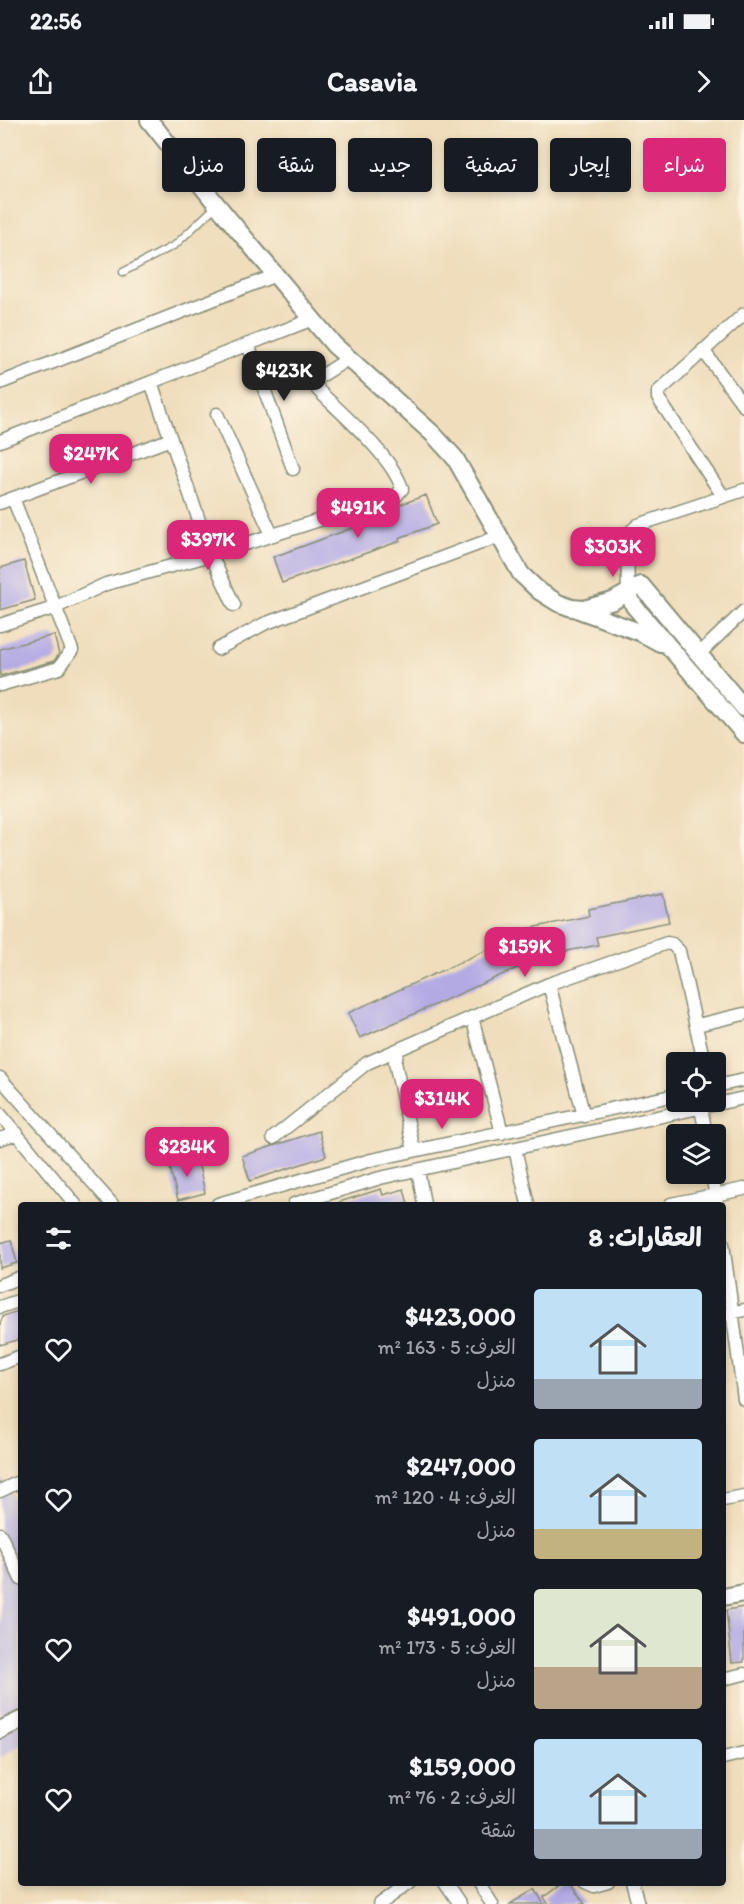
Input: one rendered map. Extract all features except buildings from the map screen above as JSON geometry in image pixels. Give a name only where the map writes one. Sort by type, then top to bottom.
[{"type":"street","points":[[149,120],[217,205],[348,359],[433,434],[455,458],[521,574],[539,591],[558,603],[639,632],[671,649]]},
{"type":"street","points":[[0,383],[276,275]]},
{"type":"street","points":[[723,496],[658,395],[660,390],[744,314]]},
{"type":"street","points":[[0,441],[313,319]]},
{"type":"street","points":[[248,344],[292,469]]},
{"type":"street","points":[[704,350],[744,406]]},
{"type":"street","points":[[0,625],[54,608],[106,584],[212,555],[397,495],[402,489],[399,476],[318,390],[316,383],[318,378],[348,359]]},
{"type":"street","points":[[151,382],[212,555],[234,605]]},
{"type":"street","points":[[217,414],[272,535]]},
{"type":"street","points":[[0,503],[171,439]]},
{"type":"street","points":[[744,490],[638,525],[629,533],[627,540],[634,606],[744,734]]},
{"type":"street","points":[[0,686],[58,668],[72,650],[13,498]]},
{"type":"street","points":[[218,649],[264,624],[500,536]]},
{"type":"street","points":[[572,608],[594,608],[634,589]]},
{"type":"street","points":[[634,589],[699,655],[744,708]]},
{"type":"street","points":[[699,655],[744,611]]},
{"type":"street","points":[[273,1138],[367,1063],[549,984],[667,943],[672,944],[679,951],[702,1052]]},
{"type":"street","points":[[549,984],[584,1116]]},
{"type":"street","points":[[697,1024],[744,1014]]},
{"type":"street","points":[[472,1017],[502,1133]]},
{"type":"street","points":[[398,1050],[395,1062],[414,1151]]},
{"type":"street","points":[[0,1078],[110,1202]]},
{"type":"street","points":[[726,1084],[744,1080]]},
{"type":"street","points":[[225,1202],[326,1172],[414,1151],[666,1097]]},
{"type":"street","points":[[726,1102],[744,1098]]},
{"type":"street","points":[[301,1202],[380,1178],[683,1112]]},
{"type":"street","points":[[0,1114],[73,1202]]},
{"type":"street","points":[[0,1139],[17,1133]]},
{"type":"street","points":[[515,1149],[528,1202]]},
{"type":"street","points":[[418,1170],[424,1202]]},
{"type":"street","points":[[714,1184],[716,1200]]},
{"type":"street","points":[[694,1202],[716,1200],[744,1189]]},
{"type":"street","points":[[726,1264],[744,1399]]},
{"type":"street","points":[[0,1285],[18,1278]]},
{"type":"street","points":[[0,1307],[18,1300]]},
{"type":"street","points":[[0,1364],[18,1357]]},
{"type":"street","points":[[0,1491],[18,1482]]},
{"type":"street","points":[[726,1499],[744,1496]]},
{"type":"street","points":[[0,1533],[18,1572]]},
{"type":"street","points":[[726,1596],[744,1593]]},
{"type":"street","points":[[726,1678],[744,1674]]},
{"type":"street","points":[[0,1730],[18,1721]]},
{"type":"street","points":[[726,1757],[744,1753]]},
{"type":"street","points":[[381,1904],[405,1886]]},
{"type":"street","points":[[448,1886],[460,1904]]},
{"type":"street","points":[[480,1886],[492,1904]]},
{"type":"street","points":[[633,1886],[638,1904]]},
{"type":"lane","points":[[123,272],[175,245],[217,205]]},
{"type":"shaded area","points":[[0,1475],[18,1506],[18,1747],[0,1758]]}]
